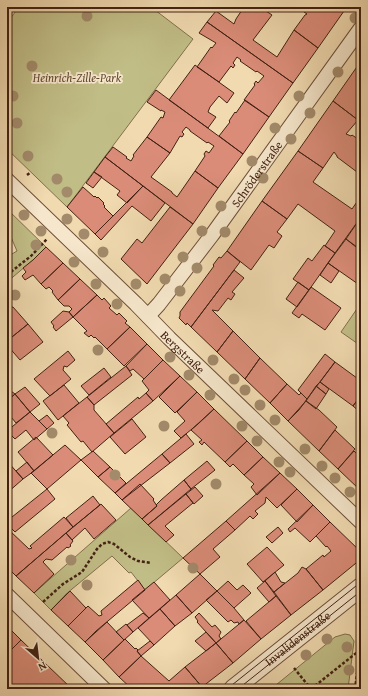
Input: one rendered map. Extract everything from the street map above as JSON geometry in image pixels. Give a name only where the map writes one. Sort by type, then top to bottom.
[{"type":"street","name":"Schröderstraße","points":[[148,316],[212,235],[361,28]]},
{"type":"street","name":"Bergstraße","points":[[7,180],[361,522]]},
{"type":"street","name":"Invalidenstraße","points":[[233,689],[361,587]]},
{"type":"street","points":[[7,595],[104,689]]},
{"type":"path","points":[[27,175],[31,172]]},
{"type":"path","points":[[7,275],[30,256],[47,239]]},
{"type":"path","points":[[43,602],[63,584],[82,572],[102,544],[108,542],[114,544],[130,557],[138,561],[151,563]]},
{"type":"path","points":[[354,689],[361,643]]},
{"type":"path","points":[[294,668],[312,689],[360,650]]},
{"type":"green space","name":"Heinrich-Zille-Park","points":[[19,7],[151,7],[193,39],[67,207],[7,149],[7,23]]},
{"type":"green space","points":[[7,209],[46,247],[7,282],[7,257],[17,251],[7,228]]},
{"type":"green space","points":[[361,303],[361,346],[341,332]]},
{"type":"green space","points":[[131,508],[183,558],[145,590],[131,572],[129,573],[112,556],[66,594],[51,610],[34,593]]},
{"type":"green space","points":[[345,634],[350,635],[354,641],[348,689],[271,689],[335,637]]},
{"type":"building","points":[[244,7],[260,7],[272,15],[253,40],[277,57],[294,30],[318,48],[293,83],[207,22],[216,11],[234,24]]},
{"type":"building","points":[[312,7],[338,7],[344,11],[318,48],[294,30],[307,14],[304,12],[306,9],[310,11]]},
{"type":"building","points":[[207,22],[293,83],[269,117],[244,100],[255,85],[254,84],[256,81],[258,83],[264,76],[240,61],[241,60],[237,57],[233,63],[235,65],[233,68],[231,66],[219,82],[197,67],[211,47],[212,48],[216,43],[199,33]]},
{"type":"building","points":[[361,61],[361,115],[358,120],[333,101]]},
{"type":"building","points":[[195,65],[234,93],[227,103],[219,96],[210,107],[208,112],[216,117],[208,128],[169,100]]},
{"type":"building","points":[[156,90],[243,154],[218,188],[195,171],[205,156],[204,154],[206,151],[209,153],[214,146],[208,142],[207,143],[186,127],[182,132],[184,134],[182,137],[180,136],[170,153],[147,137],[161,117],[163,118],[165,112],[147,102]]},
{"type":"building","points":[[245,100],[269,117],[243,154],[219,136]]},
{"type":"building","points":[[333,101],[358,120],[346,134],[352,135],[361,141],[361,175],[337,157],[334,152],[323,168],[298,151]]},
{"type":"building","points":[[147,137],[170,153],[151,177],[177,197],[195,171],[218,188],[193,224],[105,157],[113,147],[131,161],[134,156],[133,155]]},
{"type":"building","points":[[298,151],[323,168],[313,182],[352,209],[361,196],[361,217],[335,253],[325,246],[335,231],[298,204],[287,219],[262,201]]},
{"type":"building","points":[[105,157],[143,186],[127,203],[117,195],[120,191],[94,172]]},
{"type":"building","points":[[94,172],[102,177],[93,188],[86,183]]},
{"type":"building","points":[[143,186],[165,203],[151,221],[132,206],[101,240],[95,234]]},
{"type":"building","points":[[83,187],[94,197],[98,197],[104,203],[104,207],[113,216],[95,234],[67,207]]},
{"type":"building","points":[[262,201],[287,219],[277,232],[282,236],[274,248],[269,245],[251,270],[227,251]]},
{"type":"building","points":[[170,207],[193,224],[147,284],[121,259],[137,239],[142,243]]},
{"type":"building","points":[[361,217],[361,243],[360,242],[356,247],[346,239]]},
{"type":"building","points":[[346,239],[361,250],[361,280],[358,284],[328,263]]},
{"type":"building","points":[[324,245],[335,253],[309,290],[293,279],[308,258],[312,261]]},
{"type":"building","points":[[46,247],[63,263],[41,284],[33,275],[25,280],[22,276],[26,272],[23,268]]},
{"type":"building","points":[[227,251],[240,262],[191,327],[187,323],[186,325],[179,318],[180,312],[219,257],[221,258]]},
{"type":"building","points":[[63,263],[80,279],[58,300],[49,287],[46,289],[41,284]]},
{"type":"building","points":[[328,263],[339,271],[331,283],[320,275]]},
{"type":"building","points":[[234,270],[244,278],[232,292],[235,294],[231,300],[228,298],[218,311],[212,310],[233,331],[217,352],[191,327]]},
{"type":"building","points":[[80,279],[97,295],[73,317],[69,312],[72,309],[69,306],[64,306],[58,300]]},
{"type":"building","points":[[298,282],[309,290],[297,307],[286,299]]},
{"type":"building","points":[[311,287],[341,308],[325,330],[302,314],[299,318],[292,313]]},
{"type":"building","points":[[97,295],[102,300],[104,298],[111,306],[109,308],[117,315],[119,313],[127,321],[125,323],[130,327],[107,349],[95,337],[94,338],[91,335],[89,337],[84,333],[87,331],[73,317]]},
{"type":"building","points":[[12,307],[28,324],[7,341],[7,312]]},
{"type":"building","points":[[63,311],[69,312],[73,317],[56,331],[51,322]]},
{"type":"building","points":[[28,324],[43,342],[20,360],[7,345],[7,341]]},
{"type":"building","points":[[130,327],[147,344],[124,366],[107,349]]},
{"type":"building","points":[[233,331],[260,358],[245,379],[217,352]]},
{"type":"building","points":[[147,344],[163,360],[144,379],[133,369],[130,371],[126,366]]},
{"type":"building","points":[[68,351],[75,360],[67,367],[64,366],[63,370],[71,379],[50,396],[34,379]]},
{"type":"building","points":[[325,354],[335,362],[307,399],[298,390]]},
{"type":"building","points":[[260,358],[287,384],[270,403],[245,379]]},
{"type":"building","points":[[163,360],[180,376],[153,401],[146,393],[149,390],[142,381]]},
{"type":"building","points":[[335,362],[361,381],[361,395],[353,406],[320,382]]},
{"type":"building","points":[[126,366],[132,375],[94,405],[87,397]]},
{"type":"building","points":[[104,368],[111,377],[89,395],[81,386]]},
{"type":"building","points":[[180,376],[197,392],[175,413],[159,397]]},
{"type":"building","points":[[320,382],[329,389],[326,394],[316,386]]},
{"type":"building","points":[[287,384],[299,395],[301,393],[307,399],[288,421],[270,403]]},
{"type":"building","points":[[64,385],[79,403],[58,420],[43,401]]},
{"type":"building","points":[[316,386],[326,394],[316,409],[306,401]]},
{"type":"building","points":[[25,387],[40,404],[30,412],[15,394]]},
{"type":"building","points":[[7,388],[15,394],[7,401]]},
{"type":"building","points":[[197,392],[214,409],[181,438],[174,431],[185,421],[177,412]]},
{"type":"building","points":[[146,393],[153,401],[114,433],[106,424],[138,397],[139,399]]},
{"type":"building","points":[[15,394],[30,412],[16,423],[7,412],[7,401]]},
{"type":"building","points":[[361,395],[361,413],[353,406]]},
{"type":"building","points":[[87,397],[94,405],[94,410],[114,433],[92,452],[83,441],[81,442],[67,425],[69,423],[63,416]]},
{"type":"building","points":[[306,401],[319,410],[337,427],[319,451],[288,421]]},
{"type":"building","points":[[214,409],[247,441],[225,462],[204,442],[202,445],[199,442],[202,440],[191,430]]},
{"type":"building","points":[[30,412],[47,429],[34,440],[26,430],[15,439],[7,431]]},
{"type":"building","points":[[47,415],[54,423],[47,429],[39,421]]},
{"type":"building","points":[[132,419],[146,437],[125,454],[110,437]]},
{"type":"building","points":[[335,430],[355,449],[338,469],[319,451]]},
{"type":"building","points":[[186,434],[194,444],[170,463],[162,454]]},
{"type":"building","points":[[36,437],[53,455],[34,471],[18,452]]},
{"type":"building","points":[[247,441],[263,457],[244,475],[233,464],[230,467],[225,462]]},
{"type":"building","points":[[65,445],[81,460],[47,489],[31,473]]},
{"type":"building","points":[[93,451],[110,467],[98,477],[81,460]]},
{"type":"building","points":[[354,451],[361,458],[361,491],[338,469]]},
{"type":"building","points":[[162,454],[170,463],[122,500],[115,493]]},
{"type":"building","points":[[263,457],[280,473],[257,495],[251,487],[254,484],[244,475]]},
{"type":"building","points":[[7,461],[23,479],[7,493]]},
{"type":"building","points":[[207,461],[215,470],[191,489],[184,480]]},
{"type":"building","points":[[27,462],[34,471],[23,479],[16,471]]},
{"type":"building","points":[[110,467],[126,483],[115,493],[98,477]]},
{"type":"building","points":[[280,473],[297,489],[277,508],[266,497],[265,503],[255,511],[258,514],[253,519],[250,516],[235,530],[226,521]]},
{"type":"building","points":[[184,480],[191,489],[148,525],[142,519]]},
{"type":"building","points":[[140,484],[154,499],[153,500],[157,506],[142,519],[122,500]]},
{"type":"building","points":[[195,487],[203,496],[194,504],[186,494]]},
{"type":"building","points":[[47,489],[55,499],[15,532],[11,528],[9,530],[29,549],[32,548],[30,546],[64,517],[73,527],[16,576],[7,567],[7,521]]},
{"type":"building","points":[[297,489],[313,505],[297,522],[281,505]]},
{"type":"building","points":[[186,494],[193,503],[165,526],[174,535],[166,542],[148,525]]},
{"type":"building","points":[[93,496],[100,505],[73,527],[66,518]]},
{"type":"building","points":[[101,504],[116,520],[94,539],[85,528],[72,540],[66,533]]},
{"type":"building","points":[[313,505],[330,522],[310,542],[295,528],[290,532],[288,529]]},
{"type":"building","points":[[226,521],[235,530],[213,549],[220,557],[200,574],[183,558]]},
{"type":"building","points":[[330,522],[361,552],[361,559],[323,590],[306,569],[323,555],[324,557],[331,551],[316,536]]},
{"type":"building","points":[[278,527],[283,533],[272,543],[266,537]]},
{"type":"building","points":[[66,533],[73,541],[70,545],[71,546],[68,548],[67,547],[52,560],[46,559],[43,562],[54,574],[34,593],[16,576]]},
{"type":"building","points":[[267,547],[284,565],[263,582],[247,564]]},
{"type":"building","points":[[302,567],[306,569],[323,590],[291,615],[274,592],[298,573]]},
{"type":"building","points":[[275,572],[281,582],[285,583],[274,592],[265,581]]},
{"type":"building","points":[[200,574],[217,591],[192,613],[176,595]]},
{"type":"building","points":[[138,580],[145,590],[85,642],[68,626],[88,606],[99,616],[102,615],[101,611]]},
{"type":"building","points":[[228,581],[237,590],[243,585],[251,593],[234,608],[217,591]]},
{"type":"building","points":[[265,581],[276,596],[269,602],[257,588]]},
{"type":"building","points":[[154,582],[170,600],[149,618],[132,600]]},
{"type":"building","points":[[70,591],[86,608],[68,626],[51,610]]},
{"type":"building","points":[[217,591],[244,620],[239,624],[238,622],[234,623],[231,620],[228,622],[206,600]]},
{"type":"building","points":[[176,595],[192,613],[175,626],[160,609]]},
{"type":"building","points":[[276,596],[291,615],[261,639],[246,621]]},
{"type":"building","points":[[160,609],[175,626],[154,645],[138,628]]},
{"type":"building","points":[[143,613],[149,618],[133,632],[127,625]]},
{"type":"building","points":[[199,613],[212,627],[215,625],[221,632],[219,636],[221,639],[216,643],[197,622],[198,621],[195,617]]},
{"type":"building","points":[[244,620],[261,639],[233,663],[216,643]]},
{"type":"building","points":[[107,622],[124,640],[103,660],[85,642]]},
{"type":"building","points":[[126,624],[133,632],[124,640],[116,632]]},
{"type":"building","points":[[7,626],[21,640],[7,654]]},
{"type":"building","points":[[206,632],[216,643],[206,651],[195,641]]},
{"type":"building","points":[[125,639],[138,650],[137,651],[141,656],[119,677],[103,660]]},
{"type":"building","points":[[21,640],[72,689],[7,689],[7,654]]},
{"type":"building","points":[[150,641],[154,645],[141,656],[137,651]]},
{"type":"building","points":[[216,643],[233,663],[202,687],[185,667]]},
{"type":"building","points":[[141,656],[169,681],[185,667],[202,687],[200,689],[132,689],[119,677]]},
{"type":"tram line","points":[[227,689],[361,582]]},
{"type":"tram line","points":[[238,689],[361,591]]}]
